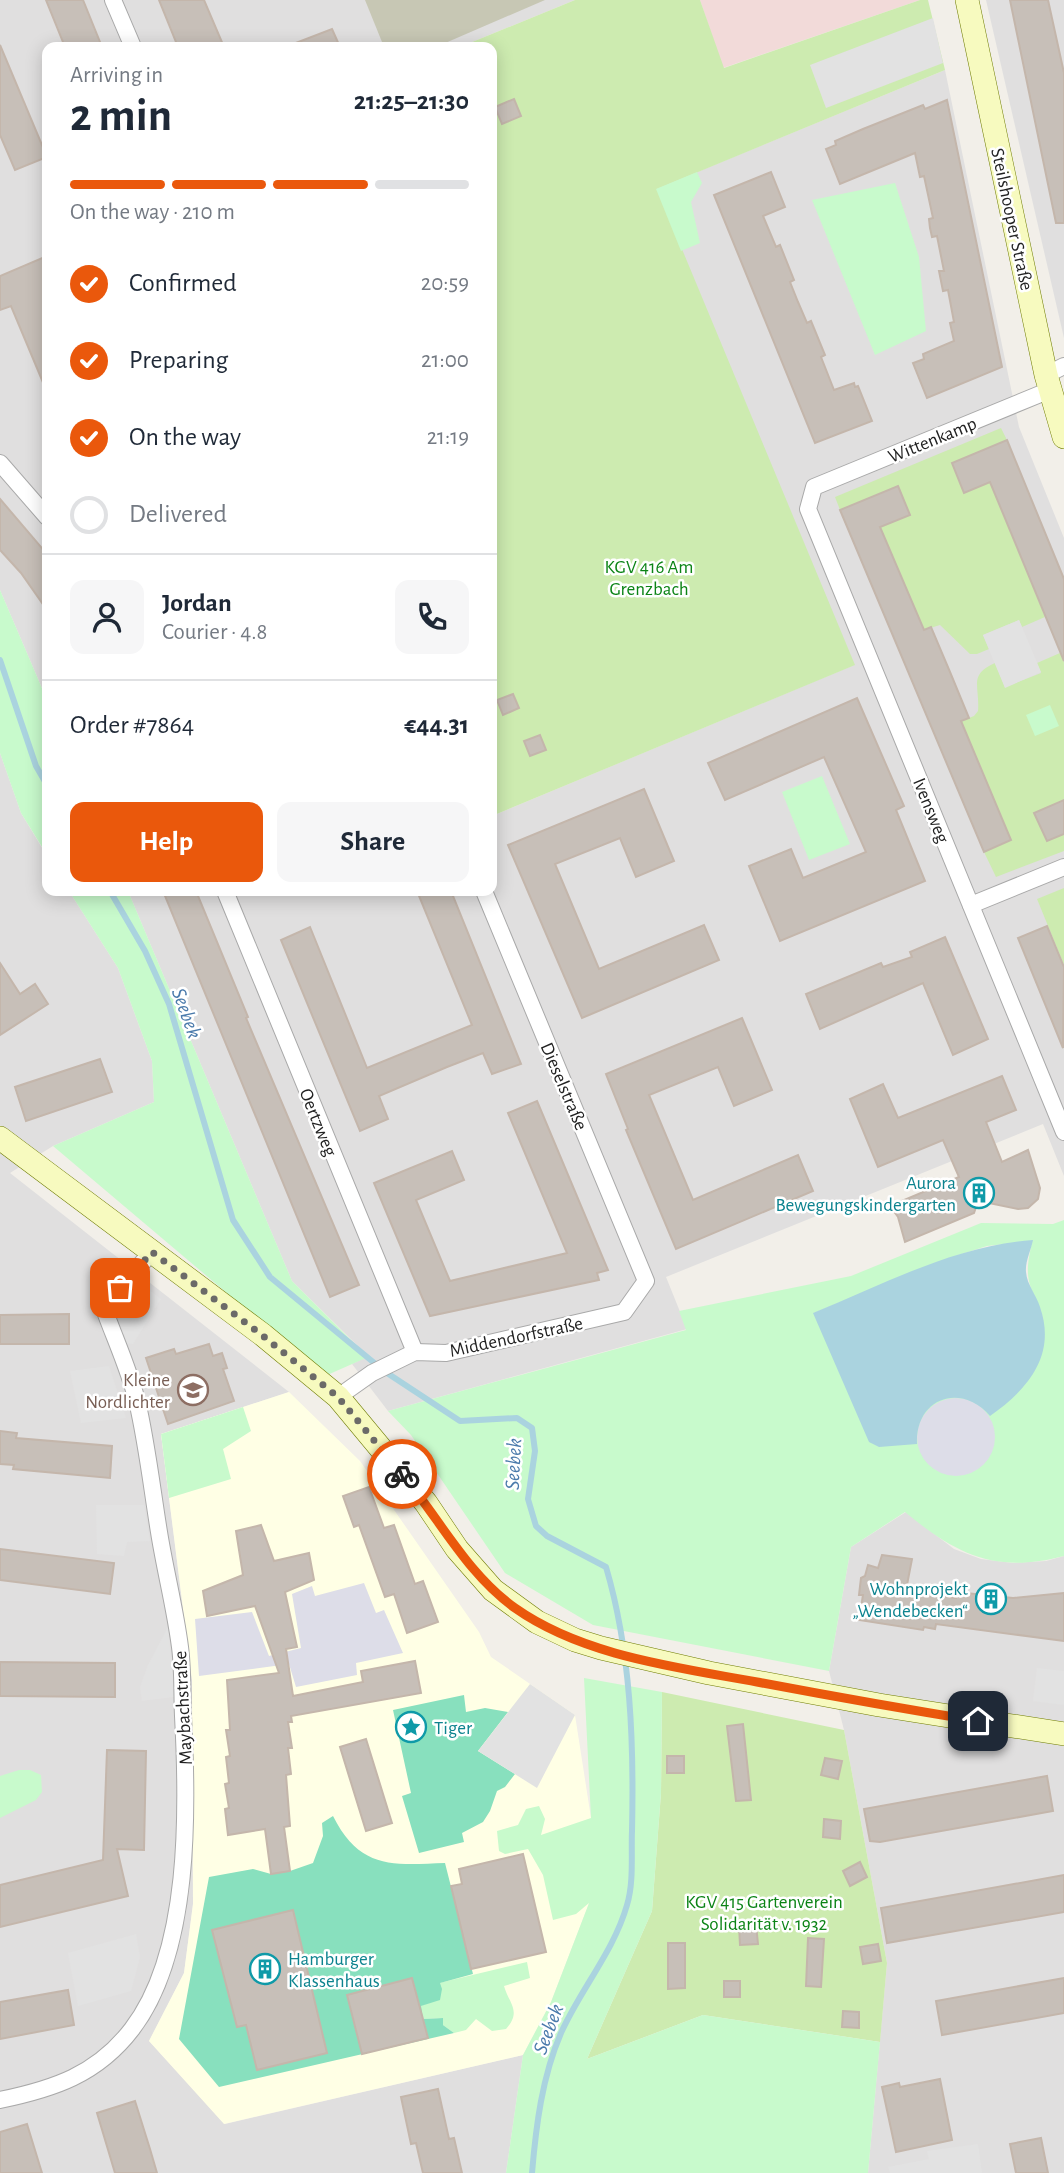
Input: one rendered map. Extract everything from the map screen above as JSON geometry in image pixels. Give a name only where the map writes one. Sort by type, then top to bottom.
[{"type":"street","points":[[113,0],[131,42]]},
{"type":"street","name":"Steilshooper Straße","points":[[967,0],[1053,377],[1064,437]]},
{"type":"street","name":"Wittenkamp","points":[[814,487],[1053,377]]},
{"type":"street","points":[[0,463],[42,511]]},
{"type":"street","name":"Ivensweg","points":[[814,487],[808,509],[1064,1132]]},
{"type":"street","points":[[971,905],[1064,867]]},
{"type":"street","name":"Oertzweg","points":[[227,896],[415,1352]]},
{"type":"street","name":"Dieselstraße","points":[[486,896],[646,1281]]},
{"type":"street","points":[[0,1138],[262,1335],[338,1397],[426,1503],[457,1549],[493,1590],[537,1622],[575,1640],[648,1659],[879,1705],[1064,1734]]},
{"type":"street","name":"Maybachstraße","points":[[0,2100],[50,2089],[89,2070],[131,2031],[147,2006],[162,1971],[175,1915],[183,1865],[185,1755],[180,1648],[136,1400],[103,1306],[152,1252]]},
{"type":"street","name":"Middendorfstraße","points":[[338,1397],[372,1373],[415,1352],[446,1353],[624,1312],[646,1281]]},
{"type":"shaded area","points":[[0,0],[575,0],[472,42],[42,42],[42,688],[0,590]]},
{"type":"shaded area","points":[[365,0],[545,0],[448,42],[382,42]]},
{"type":"shaded area","points":[[700,0],[920,0],[723,68]]},
{"type":"shaded area","points":[[986,0],[1064,0],[1064,338]]},
{"type":"shaded area","points":[[933,18],[943,63],[826,108],[810,65]]},
{"type":"shaded area","points":[[945,70],[1019,427],[1064,538],[1064,1176],[1043,1124],[666,1277],[687,1329],[388,1411],[352,1364],[368,1356],[292,1281],[130,896],[497,896],[497,814],[854,665],[656,189]]},
{"type":"shaded area","points":[[1019,620],[1041,672],[1005,688],[983,635]]},
{"type":"shaded area","points":[[0,753],[21,813],[42,848],[42,896],[72,896],[118,968],[152,1061],[154,1102],[53,1146],[10,1173],[289,1392],[161,1434],[192,1680],[193,1904],[184,1973],[149,2041],[225,2124],[523,2055],[506,2173],[0,2173]]},
{"type":"shaded area","points":[[135,1279],[161,1299],[133,1344],[122,1343],[118,1311]]},
{"type":"shaded area","points":[[109,1366],[126,1418],[81,1423],[70,1371]]},
{"type":"shaded area","points":[[289,1392],[360,1461],[479,1632],[491,1657],[575,1715],[591,1818],[590,1901],[551,2002],[523,2055],[224,2124],[149,2041],[184,1973],[193,1904],[192,1680],[161,1434]]},
{"type":"shaded area","points":[[948,1398],[964,1398],[978,1404],[989,1415],[995,1429],[995,1445],[989,1459],[978,1470],[964,1476],[948,1476],[934,1470],[923,1459],[917,1445],[917,1429],[923,1415],[934,1404]]},
{"type":"shaded area","points":[[96,1505],[144,1505],[150,1541],[127,1542],[124,1556],[97,1554]]},
{"type":"shaded area","points":[[906,1512],[954,1549],[981,1559],[1013,1563],[1046,1561],[1064,1556],[1064,2173],[868,2173],[887,1963],[844,1730],[829,1671],[851,1547]]},
{"type":"shaded area","points":[[364,1583],[376,1613],[384,1610],[403,1653],[356,1663],[357,1675],[296,1687],[289,1664],[199,1676],[195,1619],[252,1612],[269,1656],[301,1648],[292,1594],[312,1586],[315,1596]]},
{"type":"shaded area","points":[[168,1627],[175,1697],[142,1701],[140,1687]]},
{"type":"shaded area","points":[[1037,1668],[1064,1671],[1064,1705],[1033,1701]]},
{"type":"shaded area","points":[[530,1684],[575,1715],[537,1788],[478,1751]]},
{"type":"shaded area","points":[[136,1934],[140,1957],[131,1991],[78,2006],[68,1953]]},
{"type":"shaded area","points":[[978,2144],[982,2173],[890,2173],[888,2167],[929,2159],[927,2151]]},
{"type":"green space","name":"KGV 416 Am Grenzbach","points":[[575,0],[700,0],[724,68],[920,0],[928,0],[945,70],[657,189],[855,665],[497,814],[497,42],[472,42]]},
{"type":"green space","points":[[697,172],[702,183],[691,202],[700,243],[681,251],[656,189]]},
{"type":"green space","points":[[895,183],[919,257],[926,331],[875,355],[812,200]]},
{"type":"green space","points":[[1001,428],[1007,440],[952,463],[965,492],[990,482],[1045,617],[1022,627],[1019,620],[983,635],[989,649],[970,654],[940,625],[924,630],[880,527],[910,515],[898,486],[840,510],[835,497]]},
{"type":"green space","points":[[0,590],[42,688],[42,847],[21,813],[0,753]]},
{"type":"green space","points":[[1060,653],[1064,662],[1064,800],[1035,813],[1047,841],[1064,834],[1064,851],[996,877],[984,852],[1011,840],[961,721],[974,716],[978,711],[978,677],[987,667],[995,663],[1005,687],[1041,673],[1037,663]]},
{"type":"green space","points":[[1050,705],[1059,726],[1035,736],[1026,715]]},
{"type":"green space","points":[[822,776],[850,844],[809,860],[782,792]]},
{"type":"green space","points":[[1064,888],[1064,965],[1037,899]]},
{"type":"green space","points":[[72,896],[130,896],[292,1281],[368,1357],[325,1376],[53,1146],[154,1102],[152,1061],[118,968]]},
{"type":"green space","points":[[1064,1220],[1064,1556],[1018,1563],[978,1557],[942,1540],[905,1512],[851,1547],[829,1671],[593,1625],[505,1573],[411,1435],[388,1411],[686,1330],[679,1311],[851,1276],[981,1223],[1053,1224]],"holes":[[[1032,1241],[1028,1276],[1035,1297],[814,1313],[946,1259],[987,1246]]]},
{"type":"green space","points":[[243,1407],[251,1431],[223,1449],[231,1479],[169,1498],[161,1434]]},
{"type":"green space","points":[[584,1678],[662,1692],[661,1793],[652,1911],[587,2059],[703,2015],[880,2042],[868,2173],[506,2173],[523,2055],[551,2002],[589,1903],[576,1914],[553,1920],[543,1875],[528,1849],[505,1854],[499,1851],[497,1831],[518,1825],[526,1809],[539,1806],[545,1819],[541,1835],[591,1818]]},
{"type":"green space","name":"KGV 415 Gartenverein Solidarität v. 1932","points":[[662,1692],[844,1730],[887,1963],[880,2042],[703,2015],[587,2059],[652,1911],[661,1793]]},
{"type":"green space","points":[[464,1695],[466,1712],[485,1708],[508,1712],[478,1751],[515,1774],[505,1787],[497,1791],[483,1822],[462,1833],[464,1842],[419,1853],[402,1796],[411,1793],[393,1710]]},
{"type":"green space","points":[[19,1770],[30,1770],[41,1775],[42,1792],[36,1800],[0,1818],[0,1776]]},
{"type":"green space","points":[[333,1816],[343,1834],[355,1846],[380,1861],[445,1863],[473,1974],[440,1983],[440,2000],[421,2006],[423,2019],[443,2018],[443,2025],[454,2033],[219,2087],[179,2039],[209,1877],[253,1869],[271,1874],[313,1863],[323,1836],[322,1823]]},
{"type":"green space","points":[[527,1962],[530,1978],[504,1986],[514,2012],[506,2029],[492,2031],[476,2019],[466,2030],[454,2033],[443,2025],[442,2018],[423,2019],[420,2006],[440,1999],[439,1983]]},
{"type":"water","points":[[1033,1240],[1026,1272],[1040,1307],[1045,1341],[1035,1370],[1027,1383],[990,1416],[966,1400],[942,1400],[923,1415],[918,1428],[917,1444],[879,1447],[869,1442],[813,1313],[948,1258],[1004,1243]]},
{"type":"building","points":[[46,0],[83,0],[100,42],[63,42]]},
{"type":"building","points":[[159,0],[204,0],[222,42],[176,42]]},
{"type":"building","points":[[1010,0],[1048,0],[1064,73],[1064,223],[1056,223]]},
{"type":"building","points":[[332,29],[338,42],[298,42]]},
{"type":"building","points":[[0,45],[42,145],[42,159],[15,170],[0,135]]},
{"type":"building","points":[[514,99],[521,116],[502,124],[497,106]]},
{"type":"building","points":[[947,100],[1002,367],[927,398],[913,363],[924,359],[923,354],[954,341],[950,323],[954,322],[948,290],[943,291],[939,271],[944,271],[937,236],[932,237],[929,219],[933,218],[924,176],[920,177],[915,153],[840,184],[826,149],[836,145],[835,141],[863,129],[923,105],[925,109]]},
{"type":"building","points":[[771,172],[785,207],[763,216],[776,247],[780,245],[794,280],[790,282],[798,302],[807,323],[811,321],[825,355],[821,357],[834,390],[854,383],[855,387],[858,386],[872,421],[815,443],[714,195]]},
{"type":"building","points":[[42,258],[42,380],[11,306],[0,310],[0,276]]},
{"type":"building","points":[[1007,440],[1064,579],[1064,661],[990,482],[964,493],[952,463]]},
{"type":"building","points":[[898,486],[910,515],[880,527],[924,630],[931,627],[950,672],[969,718],[961,721],[1011,840],[984,852],[840,510]]},
{"type":"building","points":[[0,499],[42,548],[42,603],[21,573],[0,550]]},
{"type":"building","points":[[513,694],[519,708],[503,715],[497,700]]},
{"type":"building","points":[[857,698],[904,806],[896,810],[925,881],[780,941],[749,866],[791,849],[803,878],[866,852],[824,757],[725,800],[708,763]]},
{"type":"building","points":[[540,735],[546,750],[530,756],[524,741]]},
{"type":"building","points":[[644,789],[674,861],[636,877],[620,838],[555,864],[599,969],[704,925],[719,960],[582,1018],[508,845]]},
{"type":"building","points":[[1064,800],[1064,834],[1047,841],[1034,813]]},
{"type":"building","points":[[165,896],[198,896],[248,1017],[246,1018],[359,1285],[330,1297]]},
{"type":"building","points":[[419,896],[453,896],[521,1064],[492,1074],[483,1053],[447,1067],[379,1096],[388,1119],[360,1131],[281,940],[310,927],[367,1068],[472,1025]]},
{"type":"building","points":[[1047,926],[1064,967],[1063,1048],[1018,938]]},
{"type":"building","points":[[945,937],[988,1039],[953,1055],[923,983],[820,1029],[806,994],[881,963],[883,967],[912,957],[910,952]]},
{"type":"building","points":[[0,963],[20,994],[35,984],[48,1004],[0,1035]]},
{"type":"building","points":[[742,1018],[772,1090],[734,1106],[718,1067],[649,1095],[693,1200],[798,1155],[813,1191],[676,1249],[626,1130],[628,1129],[606,1074]]},
{"type":"building","points":[[100,1059],[112,1092],[26,1121],[15,1087]]},
{"type":"building","points":[[1002,1076],[1016,1110],[986,1122],[1002,1162],[1028,1150],[1040,1188],[1038,1199],[1028,1208],[1018,1209],[989,1203],[976,1207],[974,1213],[905,1242],[898,1217],[890,1206],[959,1177],[943,1140],[878,1167],[850,1099],[883,1084],[898,1118]]},
{"type":"building","points":[[537,1101],[608,1270],[597,1273],[599,1280],[430,1316],[374,1183],[452,1151],[464,1180],[416,1200],[450,1281],[567,1253],[508,1113]]},
{"type":"building","points":[[69,1314],[69,1344],[0,1344],[0,1315]]},
{"type":"building","name":"Kleine Nordlichter","points":[[209,1344],[213,1356],[222,1353],[227,1368],[223,1369],[234,1401],[168,1424],[146,1358],[174,1349],[176,1354]]},
{"type":"building","points":[[0,1431],[17,1433],[16,1438],[112,1446],[110,1478],[13,1469],[14,1465],[0,1464]]},
{"type":"building","points":[[369,1487],[384,1528],[394,1525],[415,1584],[423,1581],[438,1622],[407,1633],[394,1594],[385,1597],[359,1525],[354,1527],[343,1496]]},
{"type":"building","points":[[261,1525],[274,1561],[309,1553],[314,1580],[285,1592],[297,1647],[286,1649],[293,1696],[363,1682],[361,1671],[415,1661],[421,1693],[291,1716],[292,1722],[288,1722],[292,1748],[288,1748],[291,1774],[286,1775],[290,1826],[284,1827],[290,1871],[271,1874],[265,1829],[228,1835],[225,1809],[229,1808],[225,1784],[229,1783],[226,1757],[230,1756],[226,1730],[230,1730],[227,1680],[279,1673],[255,1606],[207,1616],[203,1591],[243,1575],[236,1531]]},
{"type":"building","points":[[0,1549],[114,1563],[110,1594],[0,1580]]},
{"type":"building","name":"Wohnprojekt „Wendebecken“","points":[[882,1555],[912,1559],[906,1590],[956,1598],[957,1592],[1013,1598],[1064,1593],[1064,1641],[936,1624],[935,1629],[924,1627],[923,1630],[859,1620],[863,1595],[859,1595],[861,1578],[865,1576],[868,1565],[878,1568]]},
{"type":"building","points":[[0,1662],[115,1663],[115,1697],[0,1696]]},
{"type":"building","points":[[743,1724],[751,1800],[736,1801],[727,1726]]},
{"type":"building","points":[[366,1739],[392,1823],[366,1831],[340,1747]]},
{"type":"building","points":[[107,1750],[146,1751],[144,1850],[117,1849],[128,1896],[0,1927],[0,1885],[103,1860]]},
{"type":"building","points":[[667,1756],[684,1756],[684,1773],[667,1773]]},
{"type":"building","points":[[825,1758],[842,1761],[838,1779],[821,1775]]},
{"type":"building","points":[[1047,1776],[1053,1811],[880,1842],[870,1841],[864,1809]]},
{"type":"building","points":[[824,1819],[841,1821],[840,1839],[823,1837]]},
{"type":"building","points":[[523,1854],[546,1952],[471,1969],[451,1886],[462,1884],[459,1869]]},
{"type":"building","points":[[860,1862],[867,1877],[850,1886],[843,1871]]},
{"type":"building","points":[[1064,1875],[1064,1912],[887,1943],[881,1908]]},
{"type":"building","name":"Hamburger Klassenhaus","points":[[293,1910],[327,2053],[257,2070],[246,2025],[237,2027],[212,1930]]},
{"type":"building","points":[[756,1924],[758,1944],[740,1945],[739,1925]]},
{"type":"building","points":[[808,1938],[824,1939],[821,1987],[806,1986]]},
{"type":"building","points":[[668,1943],[685,1943],[685,1988],[668,1989]]},
{"type":"building","points":[[878,1944],[881,1961],[863,1964],[860,1947]]},
{"type":"building","points":[[412,1978],[428,2038],[362,2054],[347,1995]]},
{"type":"building","points":[[1064,1978],[1064,2013],[942,2035],[936,2001]]},
{"type":"building","points":[[724,1981],[740,1981],[740,1997],[724,1997]]},
{"type":"building","points":[[68,1990],[74,2025],[0,2039],[0,2002]]},
{"type":"building","points":[[843,2011],[859,2012],[859,2028],[842,2027]]},
{"type":"building","points":[[940,2079],[952,2140],[896,2152],[882,2087],[899,2083],[900,2087]]},
{"type":"building","points":[[438,2089],[449,2139],[454,2138],[462,2173],[423,2173],[416,2143],[411,2144],[401,2097]]},
{"type":"building","points":[[135,2101],[157,2173],[115,2173],[97,2113]]},
{"type":"building","points":[[27,2124],[42,2173],[0,2173],[0,2132]]},
{"type":"building","points":[[1041,2138],[1048,2173],[1016,2173],[1010,2144]]},
{"type":"waterway","name":"Seebek","points":[[0,660],[36,766],[42,776]]},
{"type":"waterway","name":"Seebek","points":[[113,896],[145,951],[169,1004],[233,1220],[270,1277],[384,1371],[460,1421],[517,1418],[532,1428],[535,1451],[528,1499],[536,1526],[547,1536],[606,1567],[621,1632],[629,1698],[632,1765],[631,1887],[614,1938],[569,2017],[554,2050],[541,2102],[532,2173]]},
{"type":"way so far","points":[[120,1288],[152,1252],[262,1335],[338,1397],[402,1474]]},
{"type":"place","name":"Aurora Bewegungskindergarten","points":[[979,1193]]},
{"type":"place","name":"Kleine Nordlichter","points":[[193,1390]]},
{"type":"place","name":"Wohnprojekt „Wendebecken“","points":[[991,1599]]},
{"type":"place","name":"Tiger","points":[[411,1727]]},
{"type":"place","name":"Hamburger Klassenhaus","points":[[265,1969]]},
{"type":"route","points":[[402,1474],[426,1503],[457,1549],[493,1590],[513,1607],[555,1632],[601,1648],[709,1673],[978,1721]]}]
